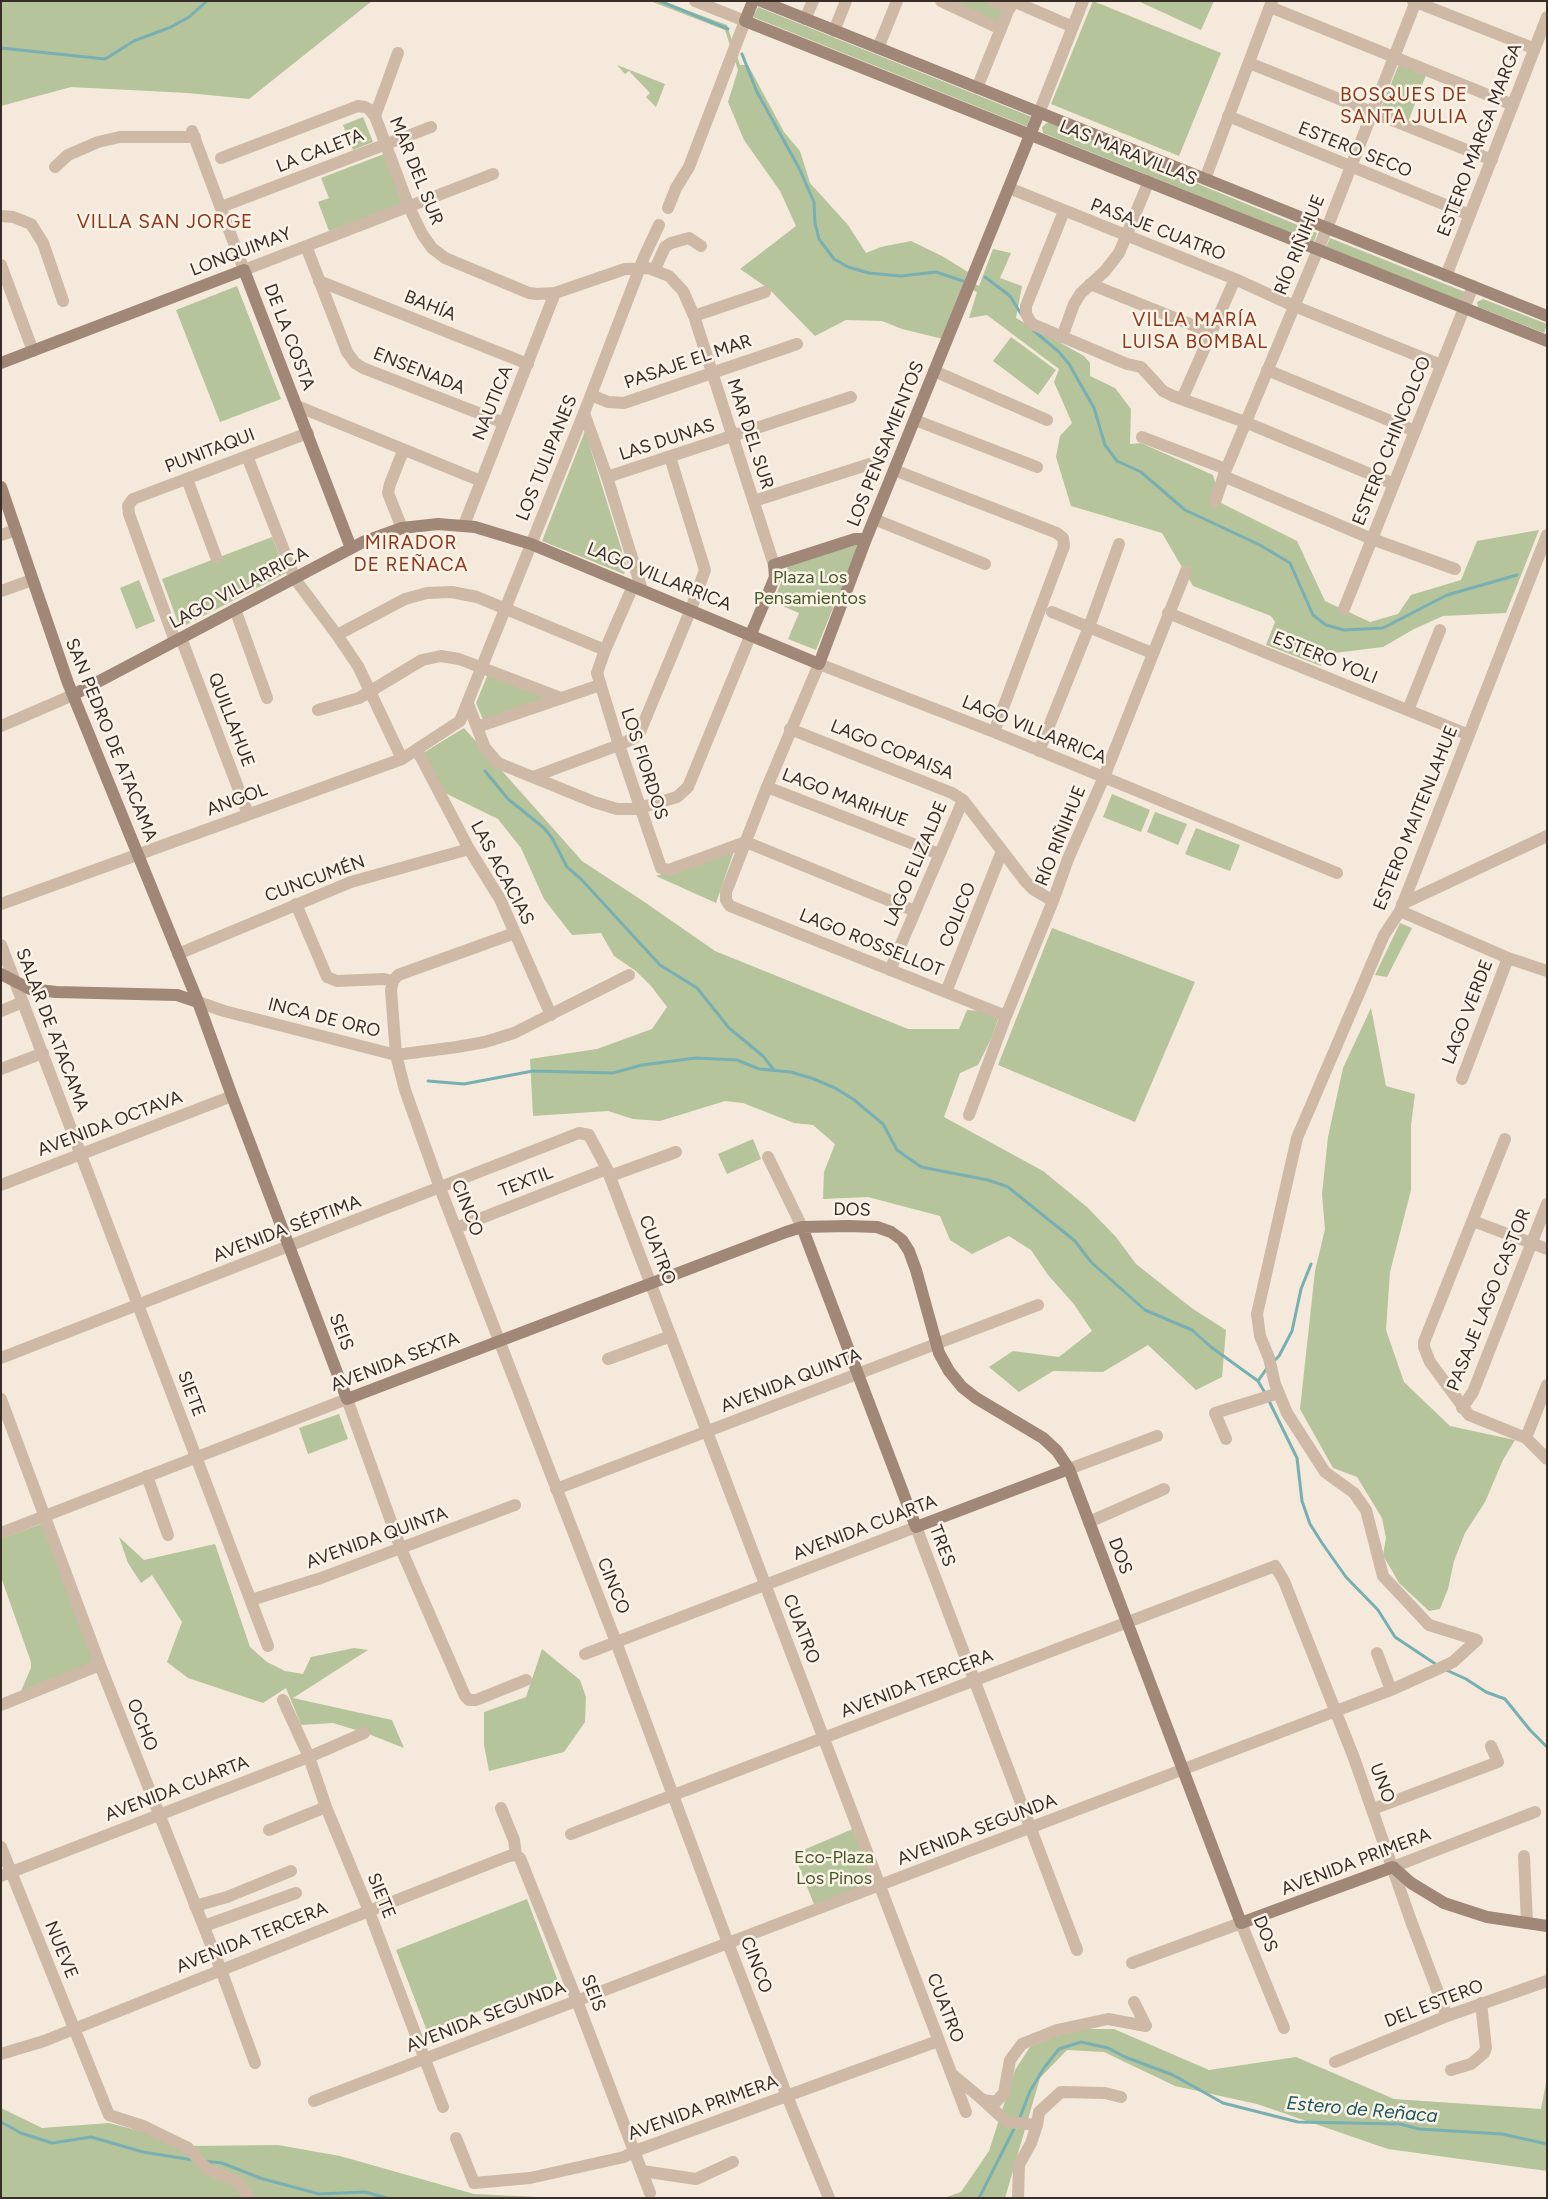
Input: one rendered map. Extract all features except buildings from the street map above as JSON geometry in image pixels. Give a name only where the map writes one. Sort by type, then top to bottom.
[{"type":"street","name":"LAS MARAVILLAS","points":[[695,1],[1031,133],[1547,341]]},
{"type":"street","points":[[668,208],[676,188],[689,167],[753,1]]},
{"type":"street","name":"LAS MARAVILLAS","points":[[761,1],[1547,316]]},
{"type":"street","points":[[805,19],[813,1]]},
{"type":"street","points":[[834,30],[846,1]]},
{"type":"street","points":[[878,48],[897,1]]},
{"type":"street","points":[[941,1],[1001,29]]},
{"type":"street","points":[[994,1],[1012,4],[1073,27]]},
{"type":"street","name":"LOS PENSAMIENTOS","points":[[726,900],[726,892],[790,729],[819,664],[866,539],[1083,1]]},
{"type":"street","points":[[1415,2],[1533,48]]},
{"type":"street","name":"RÍO RIÑIHUE","points":[[1214,502],[1245,422],[1318,249],[1415,2]]},
{"type":"street","points":[[977,88],[1012,4]]},
{"type":"street","points":[[1204,179],[1271,4],[1393,58],[1512,105]]},
{"type":"street","name":"ESTERO MARGA MARGA","points":[[1446,276],[1492,160],[1533,48],[1547,17]]},
{"type":"street","name":"MAR DEL SUR","points":[[398,53],[375,116],[409,207],[426,241],[445,258],[529,293],[555,293],[625,270],[640,268],[655,269],[669,276],[680,286],[694,316],[774,565],[775,577],[688,787],[677,797],[640,808],[617,810],[512,770],[493,759],[485,748],[468,704]]},
{"type":"street","points":[[1248,63],[1492,160]]},
{"type":"street","points":[[221,158],[358,106],[369,109],[375,116]]},
{"type":"street","name":"ESTERO SECO","points":[[1228,116],[1470,215]]},
{"type":"street","name":"LA CALETA","points":[[221,207],[431,127]]},
{"type":"street","name":"DE LA COSTA","points":[[55,168],[68,155],[98,142],[120,137],[194,134],[351,548]]},
{"type":"street","name":"LONQUIMAY","points":[[1,363],[493,174]]},
{"type":"street","points":[[1062,337],[1074,304],[1090,284],[1112,263],[1127,236],[1150,181]]},
{"type":"street","name":"PASAJE CUATRO","points":[[1009,188],[1441,365]]},
{"type":"street","points":[[1064,211],[1026,306],[1026,314],[1032,324],[1127,364],[1141,367],[1146,370],[1163,391],[1245,422],[1394,484]]},
{"type":"street","points":[[1,216],[13,217],[31,224],[43,243],[63,302]]},
{"type":"street","name":"LOS TULIPANES","points":[[468,704],[640,268],[659,225]]},
{"type":"street","points":[[655,269],[665,247],[671,242],[689,238],[701,246]]},
{"type":"street","name":"ENSENADA","points":[[306,246],[347,352],[359,366],[504,423]]},
{"type":"street","points":[[1,266],[33,351]]},
{"type":"street","points":[[1182,399],[1235,279]]},
{"type":"street","name":"BAHÍA","points":[[319,281],[528,364]]},
{"type":"street","points":[[1090,284],[1210,332]]},
{"type":"street","name":"ESTERO CHINCOLCO","points":[[1344,609],[1472,286]]},
{"type":"street","points":[[694,316],[765,292]]},
{"type":"street","name":"NAUTICA","points":[[464,525],[555,293]]},
{"type":"street","name":"PASAJE EL MAR","points":[[591,395],[608,402],[620,404],[797,344]]},
{"type":"street","points":[[1267,370],[1415,431]]},
{"type":"street","points":[[934,371],[1046,420]]},
{"type":"street","name":"LAS DUNAS","points":[[607,478],[850,397]]},
{"type":"street","points":[[297,406],[480,481]]},
{"type":"street","points":[[584,413],[607,478],[637,588]]},
{"type":"street","points":[[914,420],[1037,467]]},
{"type":"street","name":"PUNITAQUI","points":[[128,506],[132,499],[308,433]]},
{"type":"street","points":[[1142,436],[1225,471],[1228,478],[1372,539],[1454,569]]},
{"type":"street","points":[[402,528],[388,493],[403,451]]},
{"type":"street","points":[[247,456],[294,579],[358,666],[368,691],[402,759]]},
{"type":"street","points":[[533,777],[619,745],[634,738],[640,732],[704,576],[704,565],[670,457]]},
{"type":"street","points":[[754,501],[876,462]]},
{"type":"street","points":[[894,470],[1057,533],[1063,538],[1064,546],[994,732]]},
{"type":"street","points":[[186,479],[216,558]]},
{"type":"street","name":"SAN PEDRO DE ATACAMA","points":[[1,487],[73,695],[198,1002]]},
{"type":"street","name":"QUILLAHUE","points":[[128,506],[129,514],[248,814]]},
{"type":"street","points":[[874,519],[985,564]]},
{"type":"street","name":"LAGO VILLARRICA","points":[[1,726],[73,695],[376,536],[402,528],[438,524],[464,525],[531,544],[691,609],[819,664],[994,732],[1337,873]]},
{"type":"street","points":[[1,536],[16,530]]},
{"type":"street","name":"ESTERO MAITENLAHUE","points":[[1279,1393],[1260,1336],[1257,1314],[1297,1138],[1384,935],[1401,907],[1547,535]]},
{"type":"street","points":[[774,565],[855,538],[866,539]]},
{"type":"street","points":[[1038,751],[1119,544]]},
{"type":"street","name":"RÍO RIÑIHUE","points":[[969,1115],[1006,1016],[1053,902],[1068,859],[1104,777],[1152,652],[1186,571]]},
{"type":"street","points":[[1,591],[32,580]]},
{"type":"street","name":"LOS FIORDOS","points":[[637,588],[605,650],[597,673],[659,866],[663,870],[669,870],[746,842]]},
{"type":"street","points":[[337,635],[395,603],[426,593],[465,594],[506,608],[605,650]]},
{"type":"street","points":[[235,609],[266,698]]},
{"type":"street","points":[[1052,612],[1152,652]]},
{"type":"street","name":"ESTERO YOLI","points":[[1168,613],[1469,735]]},
{"type":"street","points":[[1408,710],[1440,630]]},
{"type":"street","points":[[318,710],[359,698],[422,660],[434,656],[453,657],[561,698]]},
{"type":"street","points":[[477,727],[600,685]]},
{"type":"street","name":"ANGOL","points":[[1,904],[402,759],[460,721],[468,704]]},
{"type":"street","name":"LAGO COPAISA","points":[[790,729],[952,793],[963,800],[1033,889],[1053,902]]},
{"type":"street","name":"LAS ACACIAS","points":[[417,750],[469,849],[500,899],[551,1015]]},
{"type":"street","name":"LAGO MARIHUE","points":[[767,787],[939,854]]},
{"type":"street","name":"LAGO ELIZALDE","points":[[890,970],[963,800]]},
{"type":"street","points":[[1401,907],[1547,836]]},
{"type":"street","points":[[746,842],[914,911]]},
{"type":"street","name":"CUNCUMÉN","points":[[178,954],[351,882],[469,849]]},
{"type":"street","name":"COLICO","points":[[946,992],[1002,851]]},
{"type":"street","name":"LAGO ROSSELLOT","points":[[726,900],[730,906],[1006,1016]]},
{"type":"street","points":[[296,904],[327,978],[337,981],[384,979],[393,981],[398,975],[515,933]]},
{"type":"street","points":[[1401,907],[1508,958],[1547,971]]},
{"type":"street","name":"SALAR DE ATACAMA","points":[[1,945],[80,1154]]},
{"type":"street","name":"LAGO VERDE","points":[[1462,1079],[1508,958]]},
{"type":"street","name":"INCA DE ORO","points":[[1,974],[30,989],[56,992],[178,995],[224,1011],[396,1055],[485,1042],[514,1033],[630,975]]},
{"type":"street","name":"CINCO","points":[[393,981],[391,990],[396,1055],[405,1090],[440,1188],[616,1642],[728,1943],[829,2198]]},
{"type":"street","points":[[1,1011],[24,1002]]},
{"type":"street","name":"SEIS","points":[[198,1002],[348,1399],[401,1549],[465,1696],[469,1700],[476,1700],[526,1680]]},
{"type":"street","points":[[1,1069],[43,1053]]},
{"type":"street","name":"AVENIDA OCTAVA","points":[[1,1185],[232,1096]]},
{"type":"street","name":"AVENIDA SÉPTIMA","points":[[1,1358],[139,1306],[579,1133],[586,1134]]},
{"type":"street","name":"CUATRO","points":[[586,1134],[589,1135],[609,1173],[966,2112]]},
{"type":"street","points":[[1506,1139],[1424,1342],[1430,1362],[1469,1416],[1526,1438],[1547,1459]]},
{"type":"street","name":"TEXTIL","points":[[456,1228],[609,1173],[676,1152]]},
{"type":"street","name":"SIETE","points":[[80,1154],[268,1646]]},
{"type":"street","name":"TRES","points":[[768,1157],[802,1227],[1077,1950]]},
{"type":"street","name":"PASAJE LAGO CASTOR","points":[[1462,1408],[1473,1392],[1530,1242],[1547,1204]]},
{"type":"street","points":[[1473,1221],[1547,1249]]},
{"type":"street","name":"AVENIDA SEXTA","points":[[1,1533],[650,1282],[802,1227]]},
{"type":"street","name":"DOS","points":[[802,1227],[877,1227],[897,1236],[906,1245],[916,1270],[936,1344],[949,1371],[962,1387],[976,1398],[1043,1438],[1057,1452],[1069,1469],[1241,1923],[1284,2028]]},
{"type":"street","name":"AVENIDA QUINTA","points":[[556,1489],[1038,1305]]},
{"type":"street","points":[[608,1358],[671,1336]]},
{"type":"street","points":[[1526,1438],[1547,1385]]},
{"type":"street","points":[[1226,1439],[1215,1413],[1279,1393]]},
{"type":"street","name":"AVENIDA SEGUNDA","points":[[314,2101],[1335,1712],[1391,1690],[1453,1662],[1477,1640],[1429,1625],[1383,1576],[1366,1510],[1354,1493],[1325,1472],[1287,1414],[1279,1393]]},
{"type":"street","name":"OCHO","points":[[1,1399],[100,1665],[204,1926],[255,2063]]},
{"type":"street","name":"AVENIDA CUARTA","points":[[585,1654],[1157,1436]]},
{"type":"street","points":[[147,1476],[168,1535]]},
{"type":"street","points":[[1089,1522],[1164,1489]]},
{"type":"street","name":"AVENIDA QUINTA","points":[[251,1600],[321,1578],[515,1505]]},
{"type":"street","name":"AVENIDA TERCERA","points":[[571,1834],[1274,1566]]},
{"type":"street","name":"UNO","points":[[1274,1566],[1284,1581],[1373,1809],[1411,1921],[1447,2016]]},
{"type":"street","points":[[1377,1653],[1391,1690]]},
{"type":"street","points":[[1,1705],[100,1665]]},
{"type":"street","name":"SIETE","points":[[283,1700],[309,1758],[326,1807],[369,1911],[443,2107]]},
{"type":"street","name":"AVENIDA CUARTA","points":[[6,1874],[309,1758],[364,1733]]},
{"type":"street","points":[[1373,1809],[1498,1762],[1491,1746]]},
{"type":"street","points":[[269,1830],[326,1807]]},
{"type":"street","name":"SEIS","points":[[500,1808],[514,1840],[516,1855],[520,1858],[577,2001],[650,2193]]},
{"type":"street","name":"AVENIDA PRIMERA","points":[[1132,1963],[1393,1867],[1535,1812]]},
{"type":"street","name":"NUEVE","points":[[1,1847],[6,1874],[109,2115],[142,2126],[188,2148],[206,2169],[238,2182],[249,2198]]},
{"type":"street","name":"AVENIDA TERCERA","points":[[1,2054],[25,2048],[369,1911],[509,1856],[516,1855]]},
{"type":"street","points":[[1524,1856],[1527,1923]]},
{"type":"street","points":[[1393,1867],[1411,1883],[1444,1903],[1487,1918],[1547,1926]]},
{"type":"street","points":[[195,1906],[227,1896],[290,1871]]},
{"type":"street","points":[[204,1926],[237,1916],[296,1893]]},
{"type":"street","name":"DEL ESTERO","points":[[1335,2062],[1481,2003],[1547,1982]]},
{"type":"street","points":[[983,2100],[996,2102],[1004,2093],[1010,2060],[1022,2044],[1057,2030],[1108,2018],[1146,2026],[1134,2002]]},
{"type":"street","points":[[1451,2070],[1471,2064],[1484,2054],[1486,2048],[1481,2003]]},
{"type":"street","name":"AVENIDA PRIMERA","points":[[456,2138],[474,2183],[530,2178],[624,2157],[635,2150],[938,2041]]},
{"type":"street","points":[[951,2073],[1007,2122],[1037,2125]]},
{"type":"street","points":[[1018,2198],[1019,2165],[1031,2144],[1039,2112],[1061,2092],[1105,2092],[1121,2098]]},
{"type":"street","points":[[642,2171],[696,2179],[733,2162]]},
{"type":"green space","points":[[1,1],[372,1],[249,99],[188,93],[71,87],[1,106]]},
{"type":"green space","points":[[650,1],[662,1],[727,25],[740,65],[748,65],[784,132],[800,151],[810,183],[848,225],[866,253],[881,247],[911,241],[942,256],[968,272],[965,279],[979,286],[993,249],[1011,253],[1000,278],[1022,286],[1016,318],[1084,356],[1090,363],[1090,376],[1115,388],[1131,409],[1130,444],[1141,443],[1213,475],[1221,503],[1297,541],[1325,601],[1370,622],[1398,614],[1411,595],[1461,580],[1477,541],[1539,530],[1506,613],[1443,616],[1414,629],[1383,647],[1326,654],[1321,666],[1266,645],[1275,622],[1271,616],[1193,586],[1162,533],[1071,506],[1056,457],[1060,436],[1072,423],[1054,382],[1059,369],[987,315],[969,318],[977,292],[963,286],[943,339],[902,329],[882,321],[846,320],[815,336],[769,289],[740,269],[796,226],[780,191],[744,140],[728,102],[738,70],[725,30]]},
{"type":"green space","points":[[945,1],[990,1],[1007,9],[1001,26]]},
{"type":"green space","points":[[1093,1],[1221,53],[1179,156],[1051,104]]},
{"type":"green space","points":[[1138,1],[1214,1],[1201,30]]},
{"type":"green space","points":[[758,7],[1032,117],[1028,127],[753,17]]},
{"type":"green space","points":[[1399,64],[1426,75],[1408,122],[1380,111]]},
{"type":"green space","points":[[617,65],[665,84],[656,107],[646,97],[650,93],[629,71],[625,74]]},
{"type":"green space","points":[[363,117],[373,142],[353,150],[343,125]]},
{"type":"green space","points":[[1048,122],[1317,233],[1314,242],[1043,133],[1042,127]]},
{"type":"green space","points":[[384,154],[403,204],[329,231],[318,202],[329,198],[321,178]]},
{"type":"green space","points":[[1330,238],[1465,292],[1462,301],[1326,247]]},
{"type":"green space","points":[[237,286],[281,399],[220,422],[176,310]]},
{"type":"green space","points":[[1483,299],[1547,324],[1544,333],[1478,307],[1477,302]]},
{"type":"green space","points":[[1011,337],[1056,370],[1038,395],[993,361]]},
{"type":"green space","points":[[585,431],[627,567],[624,574],[542,541]]},
{"type":"green space","points":[[272,537],[286,573],[180,628],[162,579]]},
{"type":"green space","name":"Plaza Los Pensamientos","points":[[859,544],[816,650],[788,639],[799,613],[773,602],[788,566]]},
{"type":"green space","points":[[139,580],[155,621],[136,629],[120,588]]},
{"type":"green space","points":[[488,674],[549,698],[484,722],[476,703]]},
{"type":"green space","points":[[464,728],[582,861],[715,951],[908,1029],[959,1029],[967,1010],[982,1011],[998,1019],[992,1037],[978,1065],[960,1073],[944,1117],[1043,1171],[1087,1207],[1116,1237],[1136,1264],[1193,1309],[1226,1330],[1222,1377],[1196,1390],[1148,1345],[1103,1372],[1053,1371],[1019,1392],[989,1367],[1013,1351],[1059,1357],[1092,1331],[1073,1303],[1048,1275],[1031,1250],[1009,1236],[972,1254],[950,1240],[940,1216],[868,1197],[823,1199],[824,1172],[835,1144],[813,1125],[794,1123],[743,1103],[725,1101],[660,1121],[633,1119],[608,1111],[533,1116],[530,1059],[597,1049],[652,1029],[667,1007],[651,986],[636,971],[614,956],[601,933],[572,935],[544,899],[521,848],[498,819],[445,793],[423,753]]},
{"type":"green space","points":[[1112,794],[1150,810],[1141,832],[1103,817]]},
{"type":"green space","points":[[1155,812],[1187,824],[1178,845],[1147,832]]},
{"type":"green space","points":[[1196,828],[1240,845],[1230,871],[1185,854]]},
{"type":"green space","points":[[735,848],[716,903],[656,876]]},
{"type":"green space","points":[[1400,923],[1412,928],[1387,977],[1375,975]]},
{"type":"green space","points":[[1052,928],[1195,982],[1135,1122],[998,1065]]},
{"type":"green space","points":[[1371,1008],[1386,1086],[1415,1094],[1411,1125],[1411,1190],[1390,1272],[1386,1330],[1404,1382],[1450,1426],[1515,1440],[1503,1460],[1485,1502],[1465,1533],[1454,1561],[1448,1589],[1440,1609],[1429,1611],[1399,1583],[1383,1555],[1386,1538],[1382,1518],[1357,1477],[1333,1468],[1300,1409],[1315,1271],[1325,1229],[1322,1194],[1328,1137],[1343,1068]]},
{"type":"green space","points":[[753,1139],[761,1159],[727,1174],[718,1154]]},
{"type":"green space","points":[[339,1414],[348,1439],[308,1454],[299,1428]]},
{"type":"green space","points":[[41,1524],[44,1526],[93,1660],[91,1663],[21,1691],[31,1668],[31,1662],[1,1577],[1,1539]]},
{"type":"green space","points":[[119,1537],[144,1560],[215,1544],[250,1647],[267,1662],[285,1671],[303,1674],[311,1657],[354,1648],[368,1650],[293,1698],[392,1720],[404,1748],[366,1733],[333,1723],[301,1725],[286,1688],[263,1703],[188,1678],[167,1662],[182,1622],[152,1575],[141,1583],[128,1563]]},
{"type":"green space","points":[[542,1649],[580,1680],[586,1697],[585,1722],[564,1752],[489,1771],[484,1745],[484,1712],[526,1697]]},
{"type":"green space","name":"Eco-Plaza Los Pinos","points":[[855,1828],[877,1884],[815,1907],[794,1854]]},
{"type":"green space","points":[[527,1899],[558,1981],[427,2031],[396,1950]]},
{"type":"green space","points":[[1074,2029],[1114,2029],[1209,2070],[1296,2057],[1394,2099],[1541,2109],[1547,2078],[1547,2171],[1388,2149],[1257,2104],[1175,2086],[1104,2052],[1067,2050],[1040,2078],[1005,2198],[944,2198],[961,2192],[989,2151],[1015,2070],[1030,2047]]},
{"type":"green space","points":[[1,2108],[42,2128],[109,2123],[156,2135],[188,2146],[278,2145],[340,2156],[474,2194],[560,2198],[1,2198]]},
{"type":"waterway","points":[[1,48],[105,59],[134,41],[171,27],[189,17],[207,1]]},
{"type":"waterway","points":[[660,1],[728,29]]},
{"type":"waterway","points":[[742,54],[757,92],[799,168],[814,202],[815,223],[819,239],[834,259],[848,267],[869,273],[901,276],[936,272],[963,281]]},
{"type":"waterway","points":[[985,277],[1010,296],[1021,314]]},
{"type":"waterway","points":[[1033,330],[1059,352],[1069,364],[1094,408],[1105,445],[1117,461],[1141,472],[1185,510],[1260,545],[1290,563],[1313,615],[1326,625],[1344,630],[1383,628],[1447,595],[1517,575]]},
{"type":"waterway","points":[[485,771],[508,799],[544,828],[552,838],[567,867],[581,879],[660,965],[697,988],[729,1028],[763,1056],[773,1069]]},
{"type":"waterway","points":[[428,1081],[464,1084],[533,1071],[613,1073],[642,1065],[696,1058],[737,1060],[759,1069],[791,1072],[814,1079],[835,1088],[853,1099],[883,1124],[897,1150],[921,1167],[988,1180],[1008,1187],[1075,1241],[1091,1262],[1145,1310],[1192,1330],[1211,1347],[1258,1381],[1265,1393]]},
{"type":"waterway","points":[[1273,1362],[1279,1356],[1292,1331],[1301,1289],[1311,1264]]},
{"type":"waterway","points":[[1258,1381],[1267,1368]]},
{"type":"waterway","points":[[1269,1401],[1297,1458],[1302,1501],[1310,1524],[1322,1543],[1346,1577],[1378,1610],[1395,1637],[1437,1665]]},
{"type":"waterway","points":[[1444,1669],[1466,1679],[1486,1692],[1505,1699],[1530,1730],[1547,1747]]},
{"type":"waterway","name":"Estero de Reñaca","points":[[1019,2120],[1030,2091],[1044,2068],[1059,2049],[1081,2042],[1108,2048],[1125,2057],[1173,2075],[1223,2103],[1298,2122],[1400,2124],[1419,2129],[1502,2134],[1547,2144]]},
{"type":"waterway","name":"Estero de Reñaca","points":[[1,2122],[21,2133],[52,2143],[91,2137],[143,2152],[193,2160]]},
{"type":"waterway","name":"Estero de Reñaca","points":[[979,2198],[1015,2127]]},
{"type":"waterway","name":"Estero de Reñaca","points":[[204,2161],[222,2163],[260,2178],[319,2194],[365,2192],[387,2198]]},
{"type":"district","name":"BOSQUES DE SANTA JULIA","points":[[1404,106]]},
{"type":"district","name":"VILLA SAN JORGE","points":[[165,222]]},
{"type":"district","name":"VILLA MARÍA LUISA BOMBAL","points":[[1195,331]]},
{"type":"district","name":"MIRADOR DE REÑACA","points":[[411,554]]}]
